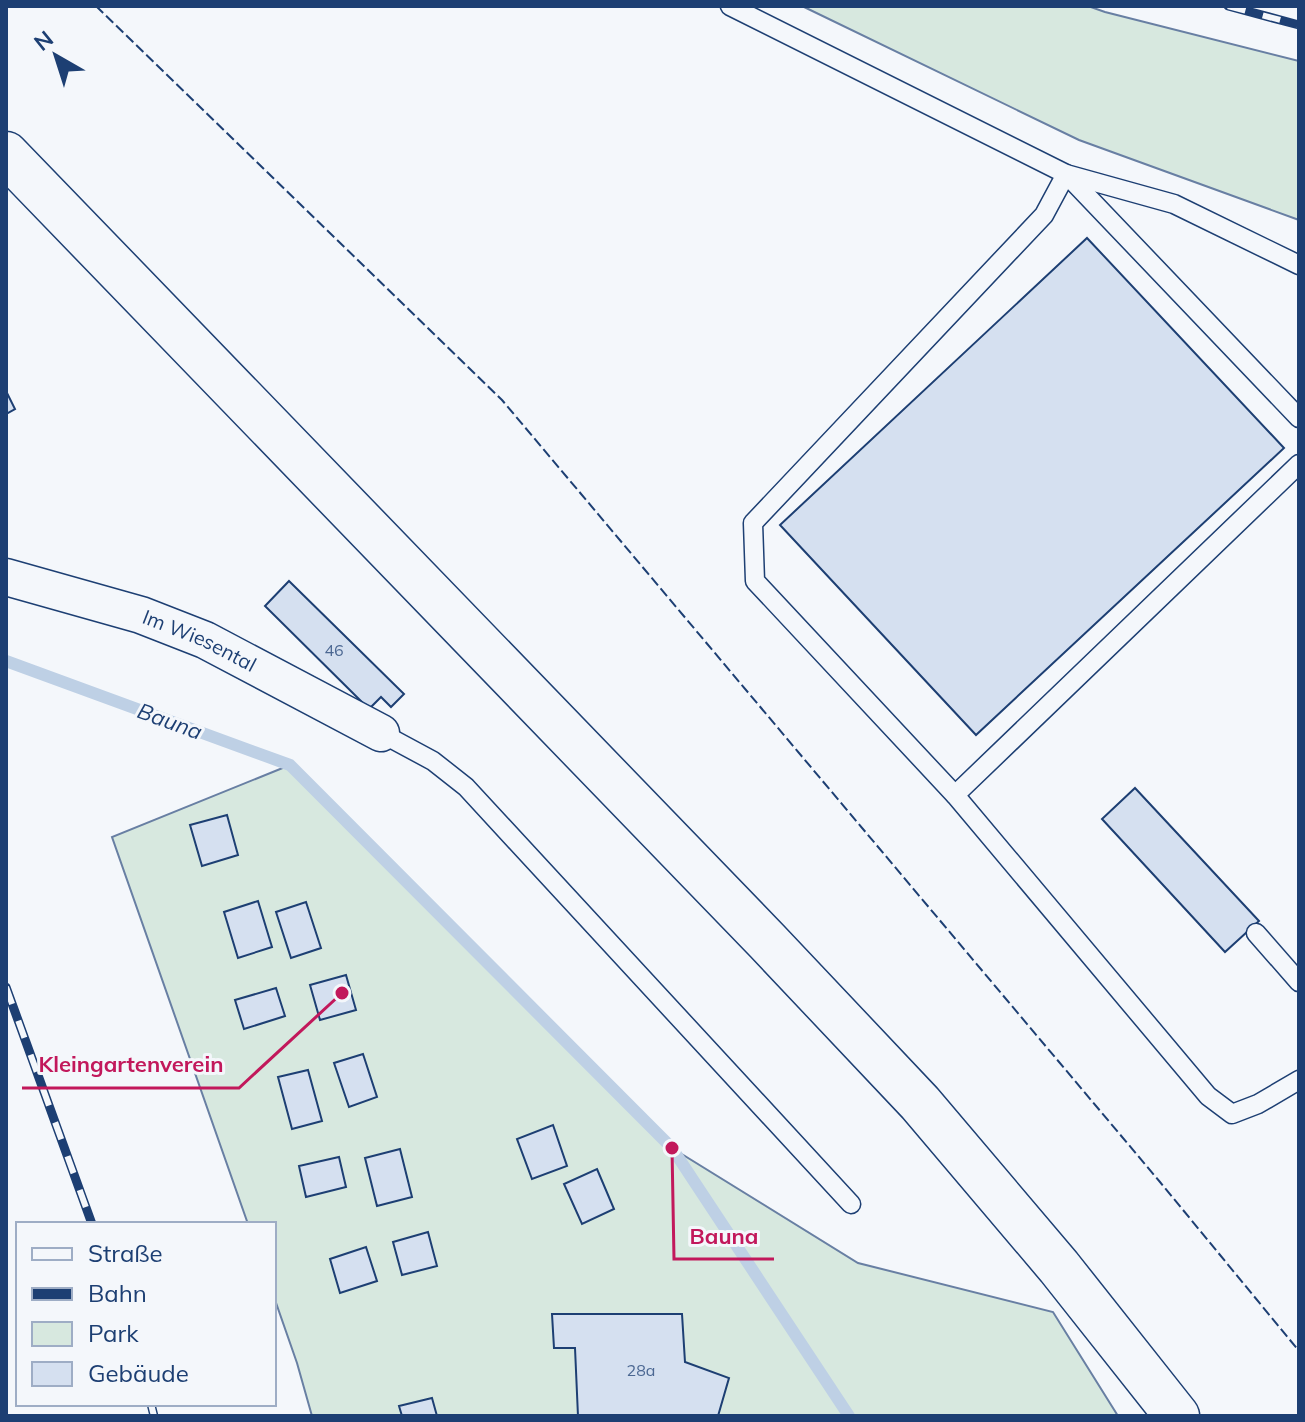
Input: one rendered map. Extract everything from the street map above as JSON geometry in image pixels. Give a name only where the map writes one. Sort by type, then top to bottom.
[{"type":"main road","points":[[6,154],[920,1103],[1059,1267],[1177,1416]]},
{"type":"main road","points":[[6,188],[145,299]]},
{"type":"street","name":"Im Wiesental","points":[[6,577],[141,615],[205,640],[381,733]]},
{"type":"lane","points":[[730,6],[1066,174],[1174,204],[1299,265]]},
{"type":"lane","points":[[1066,174],[1299,418]]},
{"type":"lane","points":[[1066,174],[1044,215],[753,523],[755,581],[955,795],[1208,1096],[1232,1114],[1258,1104],[1299,1080]]},
{"type":"lane","points":[[955,795],[1299,464]]},
{"type":"lane","points":[[381,733],[433,761],[466,787],[851,1204]]},
{"type":"lane","points":[[1256,933],[1299,982]]},
{"type":"green space","points":[[802,6],[1088,6],[1299,61],[1299,220],[1079,140]]},
{"type":"green space","points":[[290,765],[672,1148],[858,1263],[1053,1312],[1118,1416],[312,1416],[276,1303],[276,1222],[247,1222],[112,837]]},
{"type":"building","points":[[1087,238],[1284,448],[976,735],[780,525]]},
{"type":"building","points":[[6,391],[15,409],[6,414]]},
{"type":"building","points":[[289,581],[404,694],[391,707],[381,697],[369,709],[265,606]]},
{"type":"building","points":[[1135,788],[1259,921],[1225,952],[1102,819]]},
{"type":"building","points":[[227,815],[238,855],[202,866],[190,825]]},
{"type":"building","points":[[258,901],[272,947],[238,958],[224,912]]},
{"type":"building","points":[[306,902],[321,948],[291,958],[276,912]]},
{"type":"building","points":[[346,975],[356,1010],[320,1020],[310,985]]},
{"type":"building","points":[[276,988],[285,1016],[244,1029],[235,1000]]},
{"type":"building","points":[[363,1054],[377,1097],[349,1107],[334,1063]]},
{"type":"building","points":[[308,1070],[322,1121],[292,1129],[278,1077]]},
{"type":"building","points":[[553,1125],[567,1166],[532,1179],[517,1139]]},
{"type":"building","points":[[400,1149],[412,1197],[377,1206],[365,1158]]},
{"type":"building","points":[[339,1157],[346,1187],[306,1197],[299,1166]]},
{"type":"building","points":[[597,1169],[614,1209],[582,1224],[564,1184]]},
{"type":"building","points":[[428,1232],[437,1266],[402,1275],[393,1242]]},
{"type":"building","points":[[366,1247],[377,1281],[340,1293],[330,1259]]},
{"type":"building","points":[[552,1314],[682,1314],[685,1362],[729,1378],[718,1416],[578,1416],[575,1348],[554,1348]]},
{"type":"building","points":[[432,1398],[437,1416],[402,1416],[399,1406]]},
{"type":"waterway","name":"Bauna","points":[[6,661],[290,765],[672,1148],[849,1416]]},
{"type":"railway","points":[[1228,6],[1299,25]]},
{"type":"railway","points":[[6,987],[91,1222]]},
{"type":"railway","points":[[152,1406],[154,1416]]},
{"type":"fence","points":[[96,6],[502,400],[1299,1351]]},
{"type":"place","name":"Kleingartenverein","points":[[342,993]]},
{"type":"place","name":"Bauna","points":[[672,1148]]}]
